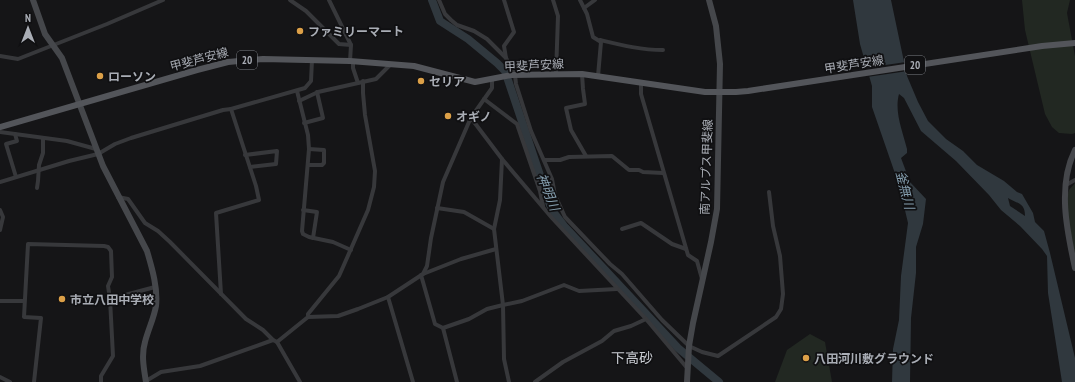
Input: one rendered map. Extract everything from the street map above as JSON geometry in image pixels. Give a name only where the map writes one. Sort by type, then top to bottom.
[{"type":"main road","points":[[33,0],[46,34],[62,58],[97,151],[118,197],[147,251],[155,287],[156,307],[143,352],[146,382]]},
{"type":"main road","name":"南アルプス甲斐線","points":[[687,382],[689,348],[693,323],[717,208],[719,93],[718,37],[709,0]]},
{"type":"main road","name":"甲斐芦安線","points":[[0,127],[228,62],[263,59],[352,61],[391,64],[427,69],[475,82],[513,75],[582,74],[719,93],[755,90],[1042,46],[1075,43]]},
{"type":"main road","points":[[1075,150],[1069,167],[1066,185],[1065,208],[1066,227],[1075,268]]},
{"type":"street","points":[[0,56],[18,58],[113,22],[163,0]]},
{"type":"street","points":[[290,0],[306,11],[340,44],[351,45]]},
{"type":"street","points":[[329,0],[351,45],[353,68],[358,82]]},
{"type":"street","points":[[439,0],[445,14],[451,20],[457,25],[474,31],[487,39],[506,58]]},
{"type":"street","points":[[504,0],[514,32],[504,46],[506,58],[531,131],[545,160],[552,179],[555,195],[565,217],[610,264],[622,274],[662,320],[689,348],[718,356],[776,317],[781,309],[783,294],[780,256],[773,226],[769,192]]},
{"type":"street","points":[[553,0],[558,16],[556,74]]},
{"type":"street","points":[[580,0],[590,24],[593,37],[633,48],[663,50]]},
{"type":"street","points":[[584,8],[595,0]]},
{"type":"street","points":[[598,76],[600,40]]},
{"type":"street","points":[[0,182],[97,151],[131,138],[223,110],[305,88],[311,81],[312,60]]},
{"type":"street","points":[[299,101],[317,92],[376,79],[391,64]]},
{"type":"street","points":[[582,74],[582,89],[585,104],[566,108],[571,130],[586,156]]},
{"type":"street","points":[[492,79],[492,88],[471,118],[443,182],[427,266],[422,274],[435,324],[443,328],[469,319],[487,309],[522,302],[564,285],[579,291],[617,289]]},
{"type":"street","points":[[308,317],[308,314],[339,276],[371,202],[375,171],[365,115],[363,81]]},
{"type":"street","points":[[641,83],[641,94],[686,249],[688,255],[697,261],[702,282]]},
{"type":"street","points":[[297,91],[308,135],[309,149],[303,210],[303,234],[313,238],[333,242],[351,250]]},
{"type":"street","points":[[304,123],[322,118],[317,92]]},
{"type":"street","points":[[484,99],[517,124],[540,191],[543,207]]},
{"type":"street","points":[[221,294],[216,213],[259,200],[256,186],[231,109]]},
{"type":"street","points":[[471,118],[502,159],[543,207],[688,366]]},
{"type":"street","points":[[0,132],[67,141],[97,151]]},
{"type":"street","points":[[15,134],[17,141],[6,144],[16,177]]},
{"type":"street","points":[[36,188],[38,181],[38,170],[43,153],[43,138]]},
{"type":"street","points":[[308,165],[322,165],[324,163],[324,150],[309,149]]},
{"type":"street","points":[[245,155],[277,151],[276,164],[250,167]]},
{"type":"street","points":[[545,160],[560,160],[569,157],[612,156],[629,170],[663,173]]},
{"type":"street","points":[[502,159],[500,200],[494,229],[503,305],[504,359],[509,382]]},
{"type":"street","points":[[1066,185],[1075,180]]},
{"type":"street","points":[[118,197],[128,199],[145,223],[158,231],[246,320],[264,330],[275,341],[300,382]]},
{"type":"street","points":[[437,208],[464,212],[494,229]]},
{"type":"street","points":[[0,210],[3,217],[0,230]]},
{"type":"street","points":[[303,210],[317,212],[313,238]]},
{"type":"street","points":[[622,229],[641,223],[672,244],[686,249]]},
{"type":"street","points":[[34,382],[41,318],[24,317],[28,244],[104,246],[108,247],[111,251],[112,277],[108,286],[113,356],[100,376],[100,382]]},
{"type":"street","points":[[146,382],[161,372],[200,366],[275,341],[308,317],[344,315],[388,297],[422,274],[461,259],[496,248]]},
{"type":"street","points":[[110,299],[155,287]]},
{"type":"street","points":[[388,297],[413,382]]},
{"type":"street","points":[[0,301],[24,301]]},
{"type":"street","points":[[535,382],[563,362],[602,341],[614,331],[631,326],[646,319]]},
{"type":"street","points":[[443,328],[457,382]]},
{"type":"street","points":[[0,378],[10,382]]},
{"type":"shaded area","points":[[1022,0],[1070,0],[1067,13],[1075,56],[1075,133],[1059,133],[1052,127],[1045,114],[1025,30]]},
{"type":"shaded area","points":[[1075,183],[1075,257],[1067,204],[1069,190]]},
{"type":"shaded area","name":"八田河川敷グラウンド","points":[[810,334],[825,342],[832,382],[775,382],[787,350]]},
{"type":"water","name":"釜無川","points":[[853,0],[891,0],[907,76],[928,121],[946,139],[963,151],[977,165],[1022,194],[1033,213],[1035,222],[1044,231],[1075,358],[1075,382],[1062,382],[1048,293],[1047,256],[1020,226],[1001,210],[989,195],[956,161],[921,131],[904,98],[899,94],[898,115],[907,149],[907,153],[901,158],[910,182],[926,199],[923,224],[916,247],[916,273],[911,318],[910,382],[892,382],[893,349],[899,320],[901,276],[908,223],[899,185],[872,107],[872,86],[860,44]],"holes":[[[1008,198],[1020,204],[1024,208],[1025,216],[1010,206]]]},
{"type":"pier","points":[[906,62],[908,71],[867,77],[865,68]]},
{"type":"waterway","name":"神明川","points":[[432,0],[440,21],[468,39],[505,71],[554,213],[564,226],[678,348],[719,382]]},
{"type":"place","name":"ファミリーマート","points":[[300,31]]},
{"type":"place","name":"ローソン","points":[[100,76]]},
{"type":"place","name":"セリア","points":[[421,81]]},
{"type":"place","name":"オギノ","points":[[448,116]]},
{"type":"place","name":"市立八田中学校","points":[[62,299]]},
{"type":"place","name":"八田河川敷グラウンド","points":[[806,358]]},
{"type":"district","name":"下高砂","points":[[632,358]]}]
